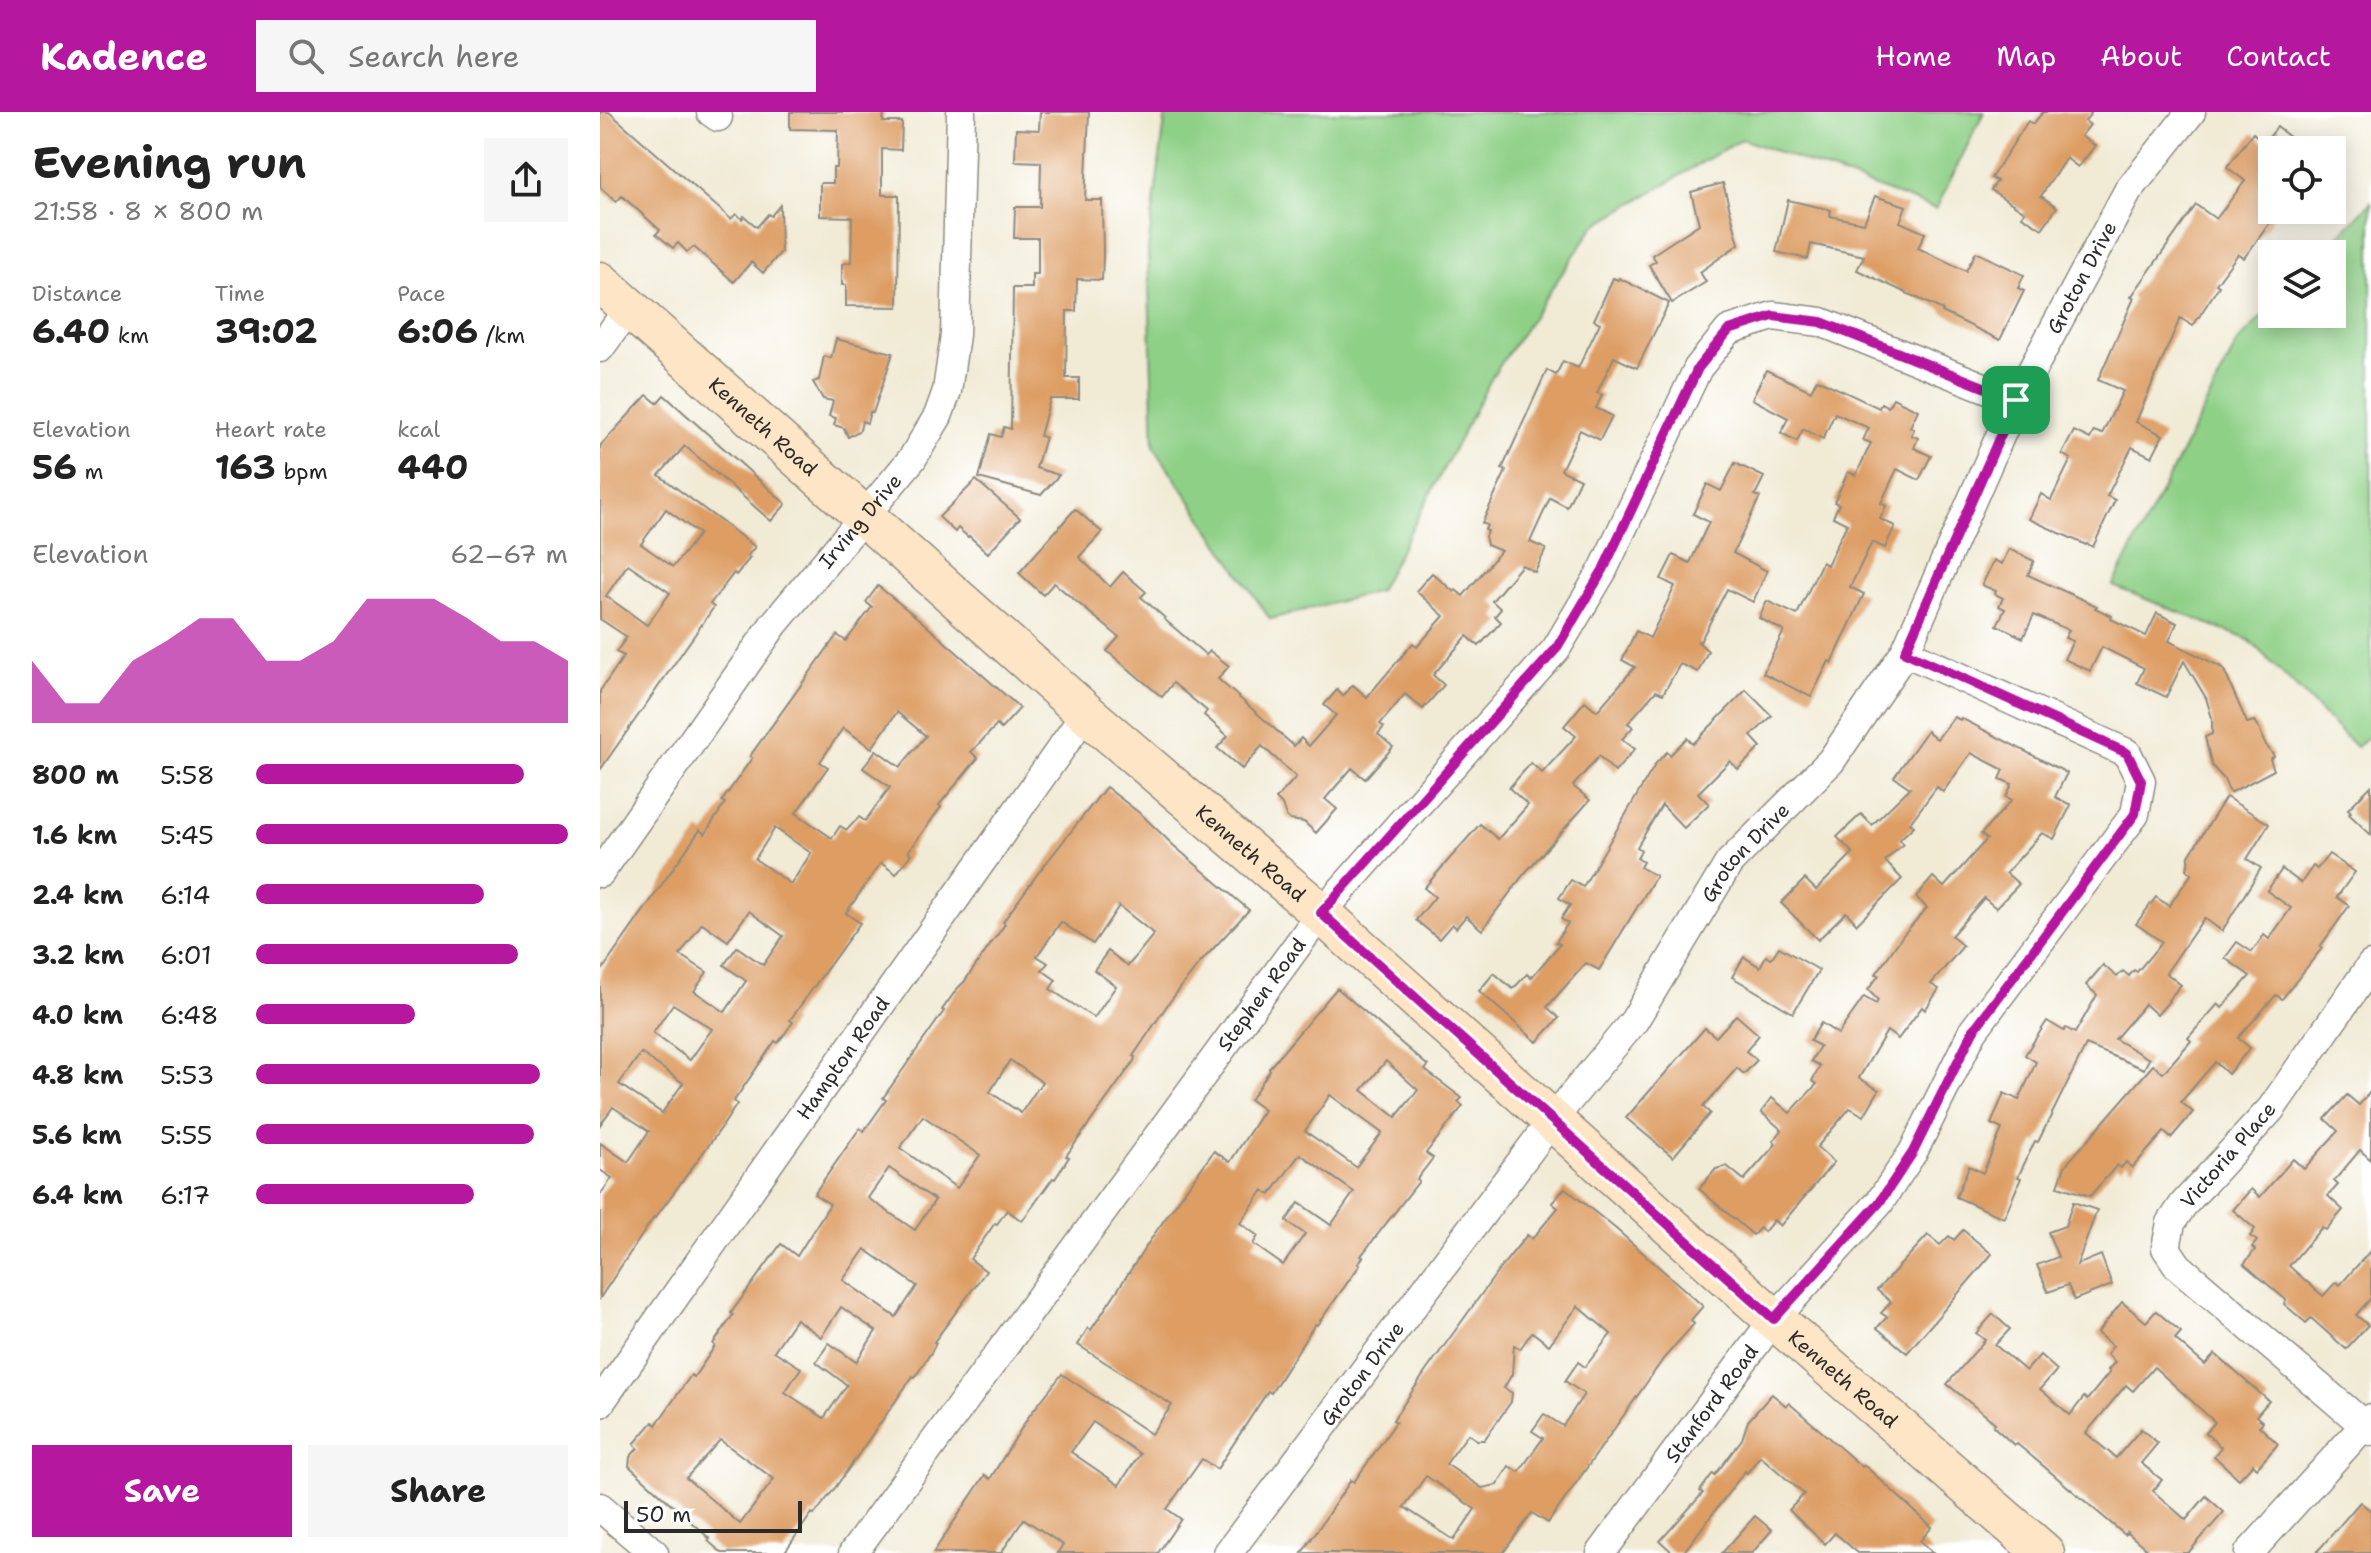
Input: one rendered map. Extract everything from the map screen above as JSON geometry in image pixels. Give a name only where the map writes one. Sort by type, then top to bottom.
[{"type":"street","name":"Irving Drive","points":[[600,873],[774,624],[912,459],[938,416],[947,391],[955,335],[961,112]]},
{"type":"street","name":"Groton Drive","points":[[1228,1553],[1553,1119],[1634,1021],[1729,863],[1831,761],[1905,652],[2016,400],[2128,191],[2191,112]]},
{"type":"street","name":"Kenneth Road","points":[[614,295],[1086,713],[1321,913],[1774,1319],[2044,1553]]},
{"type":"street","points":[[600,348],[614,295]]},
{"type":"street","name":"Stephen Road","points":[[853,1553],[1321,913],[1556,649],[1603,570],[1698,368],[1729,330],[1773,316],[1821,322],[2016,400]]},
{"type":"street","name":"Stanford Road","points":[[1601,1553],[1774,1319],[1879,1203],[1913,1152],[1973,1031],[2135,814],[2141,781],[2127,753],[1905,652]]},
{"type":"street","name":"Hampton Road","points":[[600,1403],[1086,713]]},
{"type":"street","name":"Victoria Place","points":[[2369,1425],[2178,1266],[2166,1248],[2171,1223],[2183,1205],[2271,1109],[2371,965]]},
{"type":"street","points":[[2249,1553],[2369,1425]]},
{"type":"street","points":[[600,1507],[654,1553]]},
{"type":"green space","points":[[1166,112],[1984,112],[1936,209],[1742,139],[1594,226],[1492,377],[1379,591],[1270,619],[1154,447],[1148,249]]},
{"type":"green space","points":[[2371,202],[2371,735],[2356,747],[2249,640],[2113,586],[2238,342],[2258,321],[2258,328],[2346,328],[2346,240],[2335,240]]},
{"type":"building","points":[[600,112],[609,112],[731,219],[736,214],[742,219],[744,216],[757,227],[780,205],[781,252],[763,273],[751,262],[734,282],[694,247],[687,252],[678,243],[673,248],[656,234],[660,230],[622,196],[616,202],[600,187]]},
{"type":"building","points":[[790,112],[884,112],[883,122],[902,122],[901,150],[882,149],[882,195],[899,195],[898,307],[846,306],[842,264],[851,262],[852,217],[820,216],[820,183],[833,183],[833,168],[837,168],[838,130],[790,129]]},
{"type":"building","points":[[1040,112],[1089,112],[1085,200],[1102,200],[1103,256],[1102,280],[1077,279],[1076,311],[1067,311],[1066,378],[1079,378],[1079,399],[1050,399],[1040,436],[1045,437],[1036,468],[1059,475],[1041,495],[979,478],[991,434],[1001,437],[1004,427],[1011,429],[1013,288],[1032,288],[1032,274],[1038,274],[1038,238],[1014,238],[1015,207],[1040,207],[1041,162],[1015,161],[1016,129],[1039,130]]},
{"type":"building","points":[[2043,112],[2092,112],[2085,121],[2090,125],[2081,136],[2095,146],[2078,167],[2066,158],[2041,196],[2057,207],[2042,229],[2022,216],[2025,212],[1991,190],[1997,181],[1991,178],[2028,121],[2033,124]]},
{"type":"building","points":[[2277,127],[2288,136],[2270,136]]},
{"type":"building","points":[[2253,133],[2258,137],[2258,224],[2269,224],[2244,258],[2238,254],[2216,284],[2219,286],[2193,326],[2180,318],[2136,422],[2163,435],[2152,457],[2132,447],[2107,496],[2115,500],[2093,547],[2029,519],[2041,494],[2051,500],[2071,459],[2062,454],[2074,431],[2090,439],[2094,431],[2102,434],[2123,391],[2098,380],[2134,298],[2131,297],[2196,205],[2216,219],[2245,181],[2227,167]]},
{"type":"building","points":[[1723,183],[1739,244],[1700,272],[1706,282],[1672,303],[1649,265],[1656,261],[1652,255],[1699,224],[1691,192]]},
{"type":"building","points":[[1875,196],[1906,206],[1900,222],[1925,233],[1918,248],[1966,271],[1976,252],[2024,275],[2018,288],[2024,291],[2000,340],[1857,270],[1864,256],[1811,244],[1808,259],[1776,252],[1788,200],[1831,210],[1830,216],[1864,223]]},
{"type":"building","points":[[1613,278],[1619,278],[1669,303],[1637,368],[1614,357],[1597,393],[1602,395],[1596,408],[1612,416],[1600,440],[1580,430],[1561,470],[1580,479],[1567,507],[1550,498],[1530,542],[1546,549],[1535,572],[1522,565],[1492,601],[1501,609],[1495,616],[1501,622],[1479,646],[1467,636],[1433,675],[1444,685],[1423,709],[1405,694],[1380,724],[1384,727],[1378,734],[1393,747],[1365,779],[1352,768],[1325,799],[1337,809],[1316,833],[1304,822],[1290,820],[1286,816],[1276,799],[1296,777],[1262,746],[1242,769],[1217,748],[1228,736],[1204,715],[1207,711],[1173,683],[1162,697],[1107,651],[1119,637],[1054,583],[1043,595],[1019,573],[1075,509],[1102,532],[1079,557],[1110,587],[1123,572],[1146,592],[1141,597],[1164,619],[1206,655],[1210,651],[1229,666],[1218,679],[1294,746],[1301,738],[1309,746],[1336,715],[1324,705],[1337,690],[1343,696],[1353,685],[1367,697],[1413,643],[1417,647],[1444,616],[1416,591],[1432,573],[1463,596],[1501,551],[1487,545],[1487,525],[1482,523],[1506,471],[1502,469],[1547,370],[1556,375],[1563,361],[1578,368],[1600,323],[1594,320]]},
{"type":"building","points":[[836,339],[893,353],[873,413],[870,412],[867,423],[862,421],[860,430],[848,437],[844,428],[834,425],[836,418],[829,416],[833,401],[823,399],[813,382],[819,380],[824,356],[831,358]]},
{"type":"building","points":[[1766,370],[1811,391],[1817,379],[1879,408],[1881,403],[1888,407],[1893,398],[1918,410],[1910,427],[1914,429],[1911,435],[1918,438],[1914,448],[1931,456],[1919,480],[1897,469],[1881,503],[1886,506],[1880,519],[1895,526],[1885,548],[1872,542],[1850,587],[1864,594],[1832,663],[1829,661],[1811,697],[1763,673],[1784,631],[1759,618],[1767,601],[1797,615],[1822,562],[1827,565],[1847,524],[1833,517],[1839,504],[1834,502],[1848,472],[1856,475],[1871,443],[1863,440],[1869,428],[1835,413],[1823,439],[1803,429],[1797,441],[1781,433],[1788,418],[1752,399]]},
{"type":"building","points":[[647,395],[657,403],[664,395],[786,504],[771,521],[685,446],[659,475],[755,547],[747,556],[750,558],[710,604],[714,607],[600,770],[600,691],[624,656],[616,652],[627,637],[600,619],[600,446]],"holes":[[[666,509],[699,534],[673,567],[641,544]],[[628,564],[670,593],[647,625],[606,596]]]},
{"type":"building","points":[[1735,463],[1764,477],[1755,495],[1760,497],[1733,553],[1767,571],[1753,602],[1727,589],[1700,642],[1697,641],[1708,651],[1698,672],[1680,664],[1663,694],[1656,691],[1628,723],[1633,727],[1622,739],[1635,749],[1615,772],[1599,756],[1573,786],[1590,800],[1524,874],[1482,930],[1466,916],[1456,928],[1452,924],[1439,939],[1416,920],[1435,897],[1424,888],[1480,824],[1498,839],[1528,805],[1509,788],[1531,763],[1542,773],[1576,736],[1564,726],[1585,701],[1597,711],[1635,667],[1622,660],[1636,631],[1650,638],[1675,586],[1661,579],[1673,555],[1690,563],[1709,522],[1693,514],[1707,484],[1721,491]]},
{"type":"building","points":[[976,480],[1020,518],[988,553],[958,528],[955,532],[939,517]]},
{"type":"building","points":[[2009,549],[2034,561],[2028,575],[2097,606],[2095,608],[2112,616],[2111,619],[2146,636],[2157,613],[2177,623],[2169,641],[2223,668],[2247,723],[2254,721],[2274,756],[2270,759],[2274,770],[2230,793],[2224,779],[2212,766],[2205,737],[2212,734],[2212,718],[2206,698],[2184,661],[2166,697],[2137,683],[2144,668],[2102,647],[2090,671],[2064,659],[2073,641],[2065,638],[2069,630],[2034,615],[2023,638],[1997,625],[2005,609],[1999,606],[2003,598],[1982,585],[1994,560],[2002,564]]},
{"type":"building","points":[[878,586],[1020,708],[1001,729],[997,725],[971,752],[978,758],[939,805],[941,807],[896,874],[881,863],[846,913],[860,923],[790,1020],[793,1022],[778,1043],[775,1041],[734,1101],[737,1104],[722,1127],[654,1217],[600,1298],[600,1195],[612,1178],[600,1170],[600,1143],[628,1162],[649,1131],[613,1107],[600,1125],[600,973],[700,830],[705,834],[725,803],[722,801],[752,758],[750,756],[837,635],[846,641],[872,607],[866,602]],"holes":[[[897,712],[926,736],[900,767],[876,750],[863,768],[890,787],[865,821],[859,817],[847,830],[840,826],[832,838],[796,813],[828,767],[820,762],[843,728],[872,748]],[[775,828],[811,853],[791,884],[755,859]],[[749,911],[783,936],[763,965],[737,947],[724,965],[746,981],[725,1012],[694,991],[707,972],[680,955],[702,923],[728,941]],[[673,1004],[712,1029],[690,1060],[653,1033]],[[641,1053],[683,1083],[662,1113],[619,1084]]]},
{"type":"building","points":[[1746,690],[1772,716],[1751,736],[1761,747],[1738,769],[1730,761],[1698,793],[1709,804],[1684,828],[1662,805],[1637,847],[1641,850],[1637,858],[1643,862],[1640,867],[1656,876],[1599,970],[1586,963],[1547,1007],[1559,1018],[1537,1042],[1479,991],[1494,973],[1513,989],[1527,974],[1531,978],[1560,944],[1556,942],[1568,923],[1561,919],[1570,905],[1559,898],[1571,880],[1583,887],[1656,763],[1667,752],[1670,755],[1687,738],[1693,744]]},
{"type":"building","points":[[1954,717],[2067,773],[2055,797],[2071,805],[2054,839],[2042,833],[2006,873],[2019,884],[1996,908],[1984,898],[1951,936],[1963,946],[1931,984],[1939,989],[1925,1010],[1922,1007],[1898,1039],[1887,1031],[1859,1078],[1879,1090],[1864,1116],[1850,1108],[1817,1147],[1834,1162],[1780,1226],[1774,1220],[1764,1232],[1760,1228],[1753,1235],[1699,1189],[1716,1169],[1727,1166],[1744,1180],[1776,1144],[1773,1141],[1782,1130],[1761,1112],[1772,1098],[1790,1113],[1817,1084],[1812,1081],[1820,1066],[1811,1061],[1820,1046],[1810,1041],[1821,1023],[1838,1034],[1864,997],[1876,1004],[1878,1000],[1868,990],[1879,975],[1876,974],[1903,935],[1927,908],[1916,897],[1933,877],[1944,887],[1987,839],[1981,834],[2012,800],[2006,797],[2012,784],[2000,779],[2004,770],[1971,753],[1943,792],[1937,787],[1910,823],[1914,826],[1899,840],[1903,844],[1885,861],[1902,879],[1857,924],[1846,912],[1818,940],[1781,903],[1805,879],[1816,890],[1853,853],[1837,837],[1861,814],[1872,825],[1910,788],[1894,777],[1927,731],[1937,739]]},
{"type":"building","points":[[2371,786],[2371,835],[2349,814],[2348,809]]},
{"type":"building","points":[[1106,787],[1249,910],[1199,964],[1168,1004],[1133,1056],[1134,1061],[1066,1156],[1069,1157],[1055,1179],[1022,1221],[1007,1210],[995,1223],[970,1259],[986,1271],[934,1342],[932,1351],[915,1377],[784,1553],[722,1553],[629,1466],[630,1457],[638,1448],[634,1444],[653,1422],[656,1425],[691,1375],[694,1377],[733,1315],[731,1313],[781,1244],[797,1256],[830,1204],[814,1194],[860,1128],[864,1131],[886,1100],[883,1098],[1036,876]],"holes":[[[1119,906],[1154,934],[1128,966],[1108,951],[1094,970],[1116,986],[1094,1018],[1050,989],[1056,980],[1042,970],[1048,963],[1037,956],[1061,922],[1093,944]],[[1010,1060],[1042,1082],[1021,1113],[990,1092]],[[923,1116],[980,1155],[957,1188],[900,1148]],[[889,1168],[935,1200],[915,1230],[868,1198]],[[865,1249],[917,1286],[896,1317],[843,1280]],[[841,1307],[876,1331],[856,1362],[829,1343],[816,1362],[847,1385],[824,1418],[785,1392],[801,1368],[774,1351],[796,1319],[821,1337]],[[720,1440],[774,1479],[740,1524],[686,1478]]]},
{"type":"building","points":[[2226,797],[2269,824],[2247,859],[2261,868],[2222,931],[2204,918],[2166,973],[2181,985],[2169,1001],[2157,1015],[2145,1004],[2115,1039],[2149,1059],[2144,1069],[2086,1045],[2038,1142],[2035,1141],[2004,1218],[1956,1197],[1969,1166],[1983,1173],[2002,1129],[1991,1124],[2004,1093],[2019,1100],[2036,1062],[2025,1055],[2047,1021],[2064,1031],[2066,1028],[2075,1033],[2097,995],[2086,985],[2103,965],[2117,977],[2123,971],[2129,976],[2134,970],[2137,972],[2162,942],[2136,924],[2156,897],[2169,906],[2192,873],[2187,870],[2189,856]]},
{"type":"building","points":[[2329,854],[2355,872],[2337,897],[2349,906],[2322,948],[2282,999],[2276,995],[2238,1038],[2250,1048],[2228,1074],[2215,1062],[2181,1102],[2193,1112],[2171,1138],[2164,1132],[2132,1168],[2126,1162],[2121,1168],[2117,1165],[2090,1196],[2058,1186],[2065,1166],[2153,1065],[2163,1073],[2218,1004],[2222,1008],[2250,976],[2225,958],[2237,942],[2252,952],[2264,935],[2269,939],[2291,908],[2267,891],[2282,869],[2301,883],[2313,866],[2317,869]]},
{"type":"building","points":[[1779,947],[1819,970],[1793,1013],[1732,977],[1744,957],[1760,967],[1766,956],[1771,959]]},
{"type":"building","points":[[1337,988],[1428,1066],[1425,1070],[1462,1098],[1458,1102],[1463,1106],[1426,1153],[1433,1158],[1417,1179],[1419,1181],[1361,1256],[1360,1265],[1315,1324],[1271,1393],[1268,1391],[1217,1469],[1202,1459],[1167,1509],[1181,1519],[1158,1553],[1057,1553],[1063,1545],[1024,1519],[1001,1553],[933,1553],[985,1475],[990,1479],[1029,1416],[1062,1374],[1151,1434],[1172,1405],[1078,1345],[1214,1151],[1230,1162],[1264,1110],[1250,1100],[1269,1068]],"holes":[[[1386,1061],[1418,1090],[1396,1117],[1362,1090]],[[1330,1095],[1382,1133],[1356,1167],[1305,1131]],[[1300,1154],[1354,1192],[1331,1225],[1299,1203],[1286,1221],[1305,1234],[1283,1265],[1253,1244],[1258,1236],[1240,1223],[1263,1190],[1270,1195]],[[1093,1422],[1140,1454],[1119,1485],[1071,1452]]]},
{"type":"building","points":[[1736,1015],[1759,1035],[1746,1051],[1757,1060],[1744,1074],[1737,1068],[1703,1107],[1710,1113],[1673,1157],[1626,1118],[1705,1028],[1716,1037]]},
{"type":"building","points":[[2371,1091],[2371,1160],[2360,1150],[2334,1181],[2338,1185],[2328,1196],[2343,1210],[2326,1230],[2322,1227],[2289,1266],[2323,1296],[2336,1282],[2340,1285],[2371,1250],[2371,1298],[2356,1315],[2368,1325],[2346,1349],[2311,1318],[2306,1323],[2284,1304],[2286,1300],[2244,1264],[2255,1250],[2252,1247],[2257,1241],[2250,1236],[2255,1229],[2233,1210],[2251,1189],[2260,1197],[2293,1159],[2304,1169],[2338,1131],[2325,1119],[2347,1095],[2359,1105]]},
{"type":"building","points":[[1565,1188],[1616,1229],[1703,1306],[1691,1320],[1694,1324],[1664,1358],[1548,1523],[1532,1513],[1503,1553],[1302,1553],[1501,1267],[1527,1235],[1532,1239],[1558,1208],[1552,1203]],"holes":[[[1578,1306],[1611,1334],[1585,1367],[1578,1362],[1565,1381],[1584,1394],[1563,1426],[1544,1414],[1532,1431],[1543,1438],[1519,1472],[1509,1466],[1497,1485],[1482,1488],[1446,1464],[1468,1434],[1477,1440],[1484,1440],[1511,1402],[1512,1393],[1504,1388],[1512,1374],[1514,1345],[1520,1349],[1532,1332],[1549,1345]],[[1426,1476],[1475,1509],[1454,1540],[1404,1507]]]},
{"type":"building","points":[[2073,1202],[2097,1210],[2077,1265],[2101,1255],[2112,1285],[2074,1300],[2068,1285],[2048,1292],[2037,1265],[2058,1257],[2048,1232],[2065,1226]]},
{"type":"building","points":[[1963,1230],[1992,1254],[1907,1353],[1877,1328],[1887,1317],[1881,1313],[1891,1302],[1877,1290],[1928,1235],[1940,1245],[1949,1236],[1954,1240]]},
{"type":"building","points":[[2122,1302],[2146,1322],[2156,1311],[2181,1332],[2175,1339],[2205,1365],[2215,1354],[2269,1401],[2256,1416],[2263,1422],[2259,1426],[2278,1444],[2257,1468],[2253,1464],[2239,1479],[2214,1456],[2221,1447],[2206,1433],[2215,1422],[2154,1367],[2133,1391],[2126,1385],[2086,1433],[2116,1458],[2141,1429],[2158,1443],[2141,1463],[2162,1480],[2153,1491],[2186,1520],[2206,1496],[2224,1512],[2188,1553],[2151,1553],[2127,1532],[2125,1535],[2016,1443],[2014,1445],[1993,1426],[1995,1423],[1947,1384],[1985,1340],[1976,1333],[1993,1314],[2010,1329],[1995,1345],[2026,1371],[2040,1355],[2057,1370],[2040,1389],[2070,1415],[2084,1397],[2087,1400],[2115,1362],[2107,1354],[2113,1346],[2097,1333]]},
{"type":"building","points":[[1772,1394],[1786,1406],[1789,1403],[1862,1467],[1864,1465],[1932,1527],[1920,1541],[1933,1553],[1858,1553],[1835,1533],[1825,1544],[1789,1510],[1804,1494],[1760,1456],[1747,1473],[1745,1471],[1683,1553],[1673,1553],[1660,1541],[1703,1493],[1700,1491],[1742,1439],[1748,1421]]},
{"type":"building","points":[[2360,1502],[2371,1511],[2371,1553],[2316,1553]]},
{"type":"building","points":[[1755,1516],[1772,1530],[1752,1553],[1722,1553]]},
{"type":"route","points":[[1773,316],[1821,322],[2016,400],[1905,652],[2127,753],[2141,781],[2135,814],[1973,1031],[1913,1152],[1879,1203],[1774,1319],[1321,913],[1556,649],[1603,570],[1698,368],[1729,330],[1773,316]]}]
